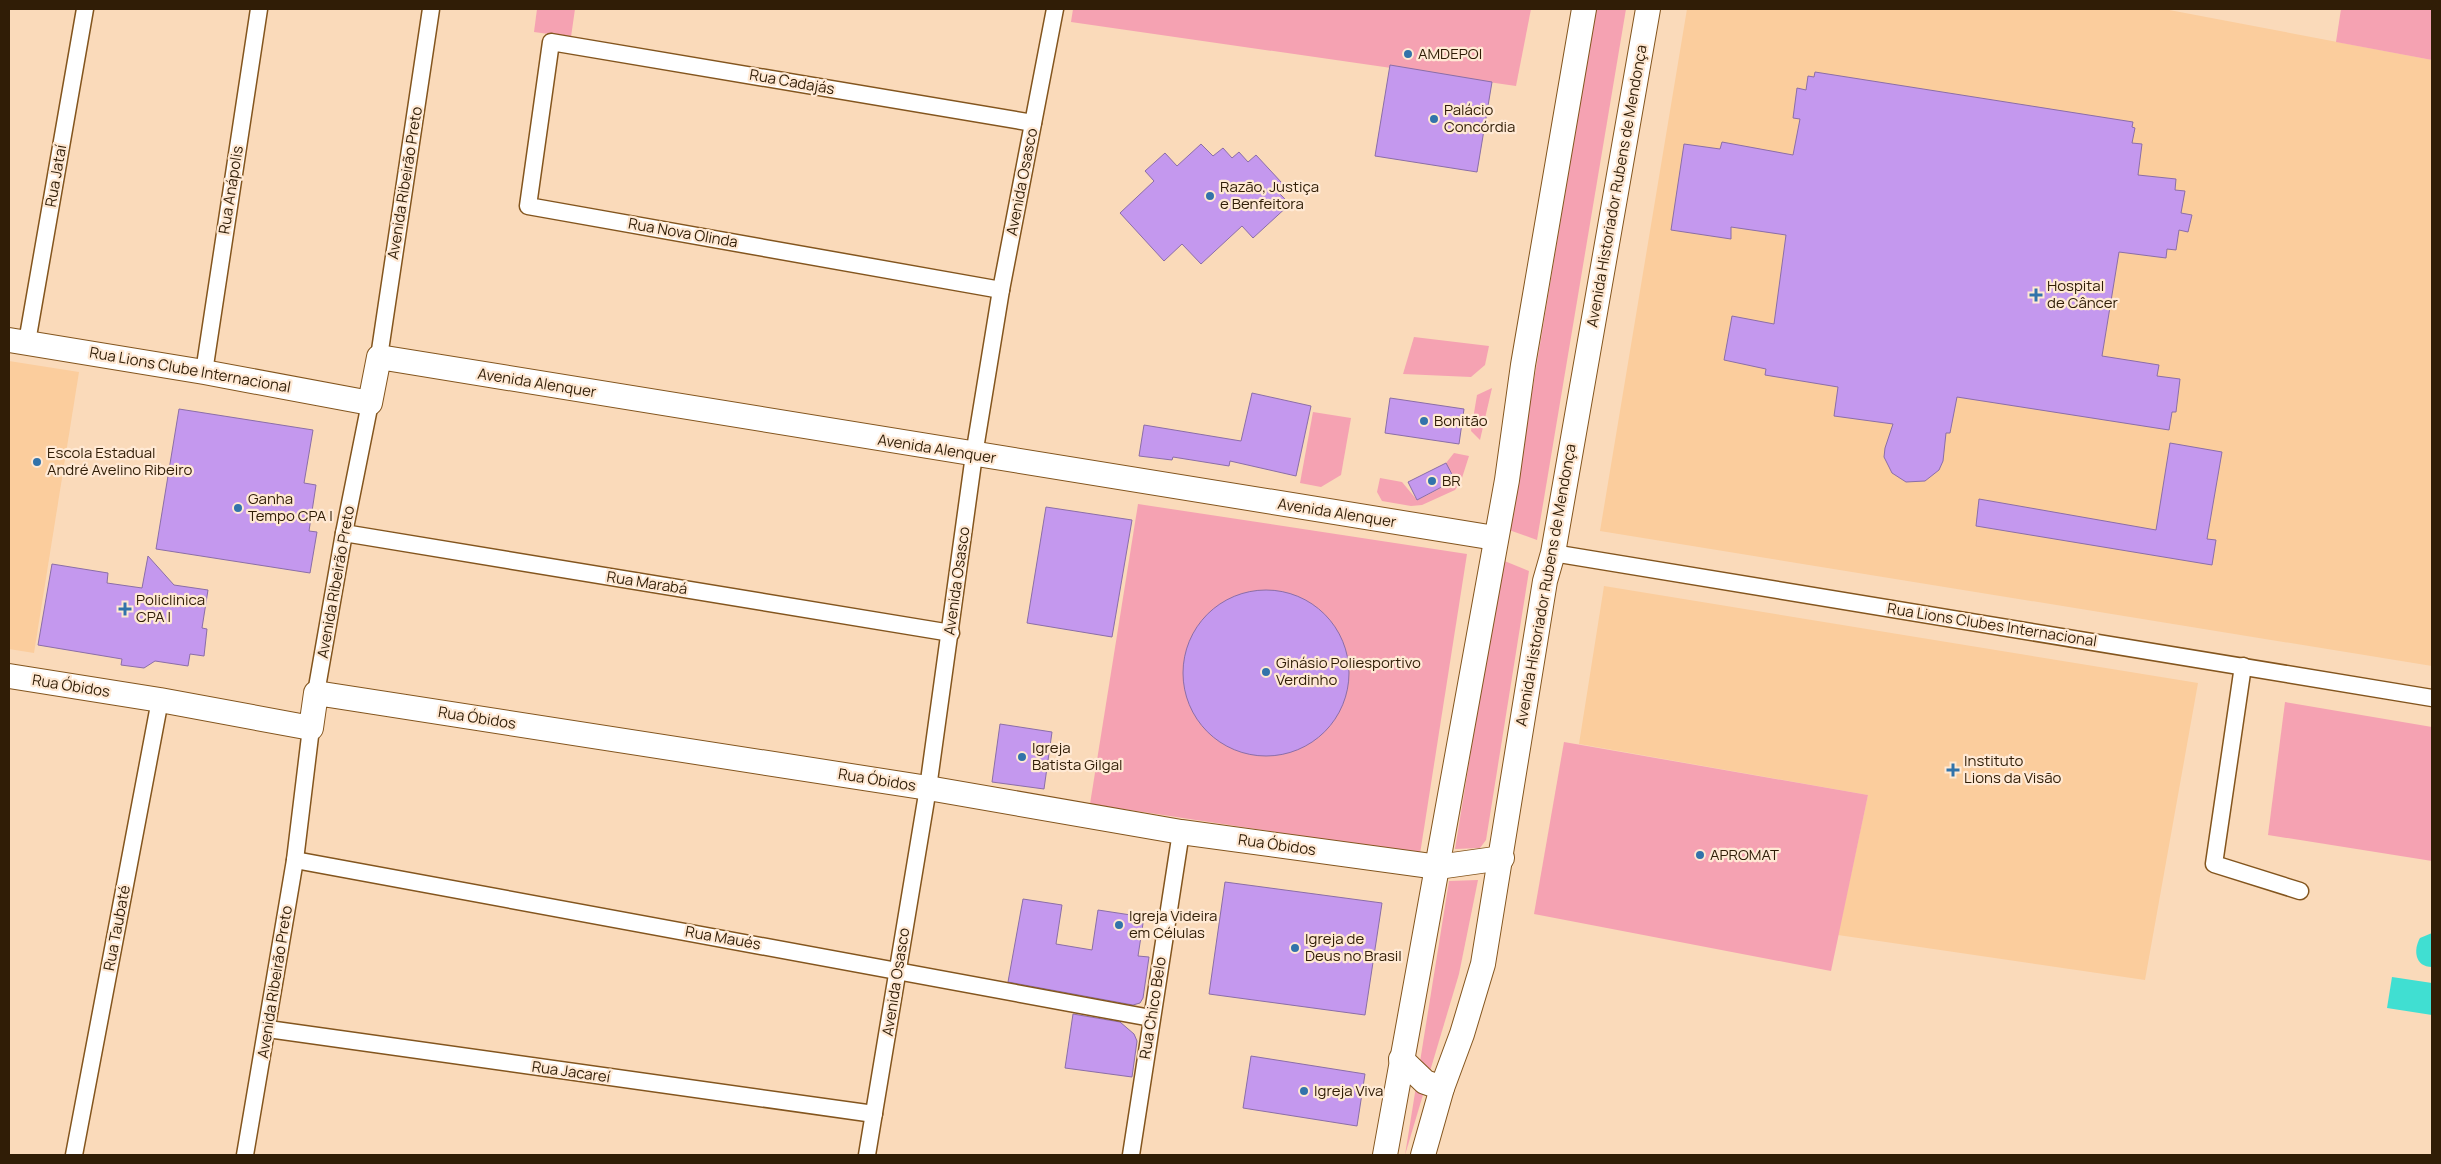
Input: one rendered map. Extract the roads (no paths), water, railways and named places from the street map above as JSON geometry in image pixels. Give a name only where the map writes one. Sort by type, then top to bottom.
[{"type":"street","name":"Rua Jataí","points":[[18,341],[85,9]]},
{"type":"street","name":"Rua Anápolis","points":[[204,372],[259,9]]},
{"type":"street","name":"Avenida Ribeirão Preto","points":[[245,1155],[268,1029],[295,860],[316,693],[344,533],[379,357],[431,9]]},
{"type":"street","name":"Avenida Osasco","points":[[867,1155],[928,788],[951,633],[974,455],[1001,290],[1055,9]]},
{"type":"street","points":[[1384,1155],[1438,867],[1584,9]]},
{"type":"street","name":"Avenida Historiador Rubens de Mendonça","points":[[1423,1155],[1442,1088],[1462,1034],[1483,964],[1502,858],[1545,582],[1552,553],[1648,9]]},
{"type":"street","name":"Rua Cadajás","points":[[551,42],[1034,123]]},
{"type":"street","name":"Rua Nova Olinda","points":[[551,42],[528,206],[1001,290]]},
{"type":"street","name":"Rua Lions Clube Internacional","points":[[18,341],[204,372],[370,403]]},
{"type":"street","name":"Avenida Alenquer","points":[[379,357],[1495,538]]},
{"type":"street","name":"Rua Marabá","points":[[344,533],[951,633]]},
{"type":"street","name":"Rua Lions Clubes Internacional","points":[[1552,553],[2432,698]]},
{"type":"street","points":[[2244,666],[2214,864],[2300,891]]},
{"type":"street","name":"Rua Óbidos","points":[[9,676],[160,700],[311,728]]},
{"type":"street","name":"Rua Óbidos","points":[[316,693],[928,788],[1181,832],[1438,867],[1502,858]]},
{"type":"street","name":"Rua Taubaté","points":[[74,1155],[160,700]]},
{"type":"street","name":"Rua Chico Belo","points":[[1131,1155],[1181,832]]},
{"type":"street","name":"Rua Maués","points":[[295,860],[1152,1018]]},
{"type":"street","name":"Rua Jacareí","points":[[268,1029],[874,1114]]},
{"type":"street","points":[[1401,1059],[1425,1082],[1442,1088]]},
{"type":"water","points":[[2432,933],[2432,967],[2422,964],[2416,952],[2420,938]]},
{"type":"water","points":[[2392,977],[2432,983],[2432,1015],[2387,1008]]},
{"type":"place","name":"AMDEPOl","points":[[1408,54]]},
{"type":"place","name":"Palácio Concórdia","points":[[1434,119]]},
{"type":"place","name":"Razão, Justiça e Benfeitora","points":[[1210,196]]},
{"type":"place","name":"Hospital de Câncer","points":[[2036,295]]},
{"type":"place","name":"Bonitão","points":[[1424,421]]},
{"type":"place","name":"Escola Estadual André Avelino Ribeiro","points":[[37,462]]},
{"type":"place","name":"BR","points":[[1432,481]]},
{"type":"place","name":"Ganha Tempo CPA I","points":[[238,508]]},
{"type":"place","name":"Policlinica CPA I","points":[[125,609]]},
{"type":"place","name":"Ginásio Poliesportivo Verdinho","points":[[1266,672]]},
{"type":"place","name":"Igreja Batista Gilgal","points":[[1022,757]]},
{"type":"place","name":"Instituto Lions da Visão","points":[[1953,770]]},
{"type":"place","name":"APROMAT","points":[[1700,855]]},
{"type":"place","name":"Igreja Videira em Células","points":[[1119,925]]},
{"type":"place","name":"Igreja de Deus no Brasil","points":[[1295,948]]},
{"type":"place","name":"Igreja Viva","points":[[1304,1091]]}]
